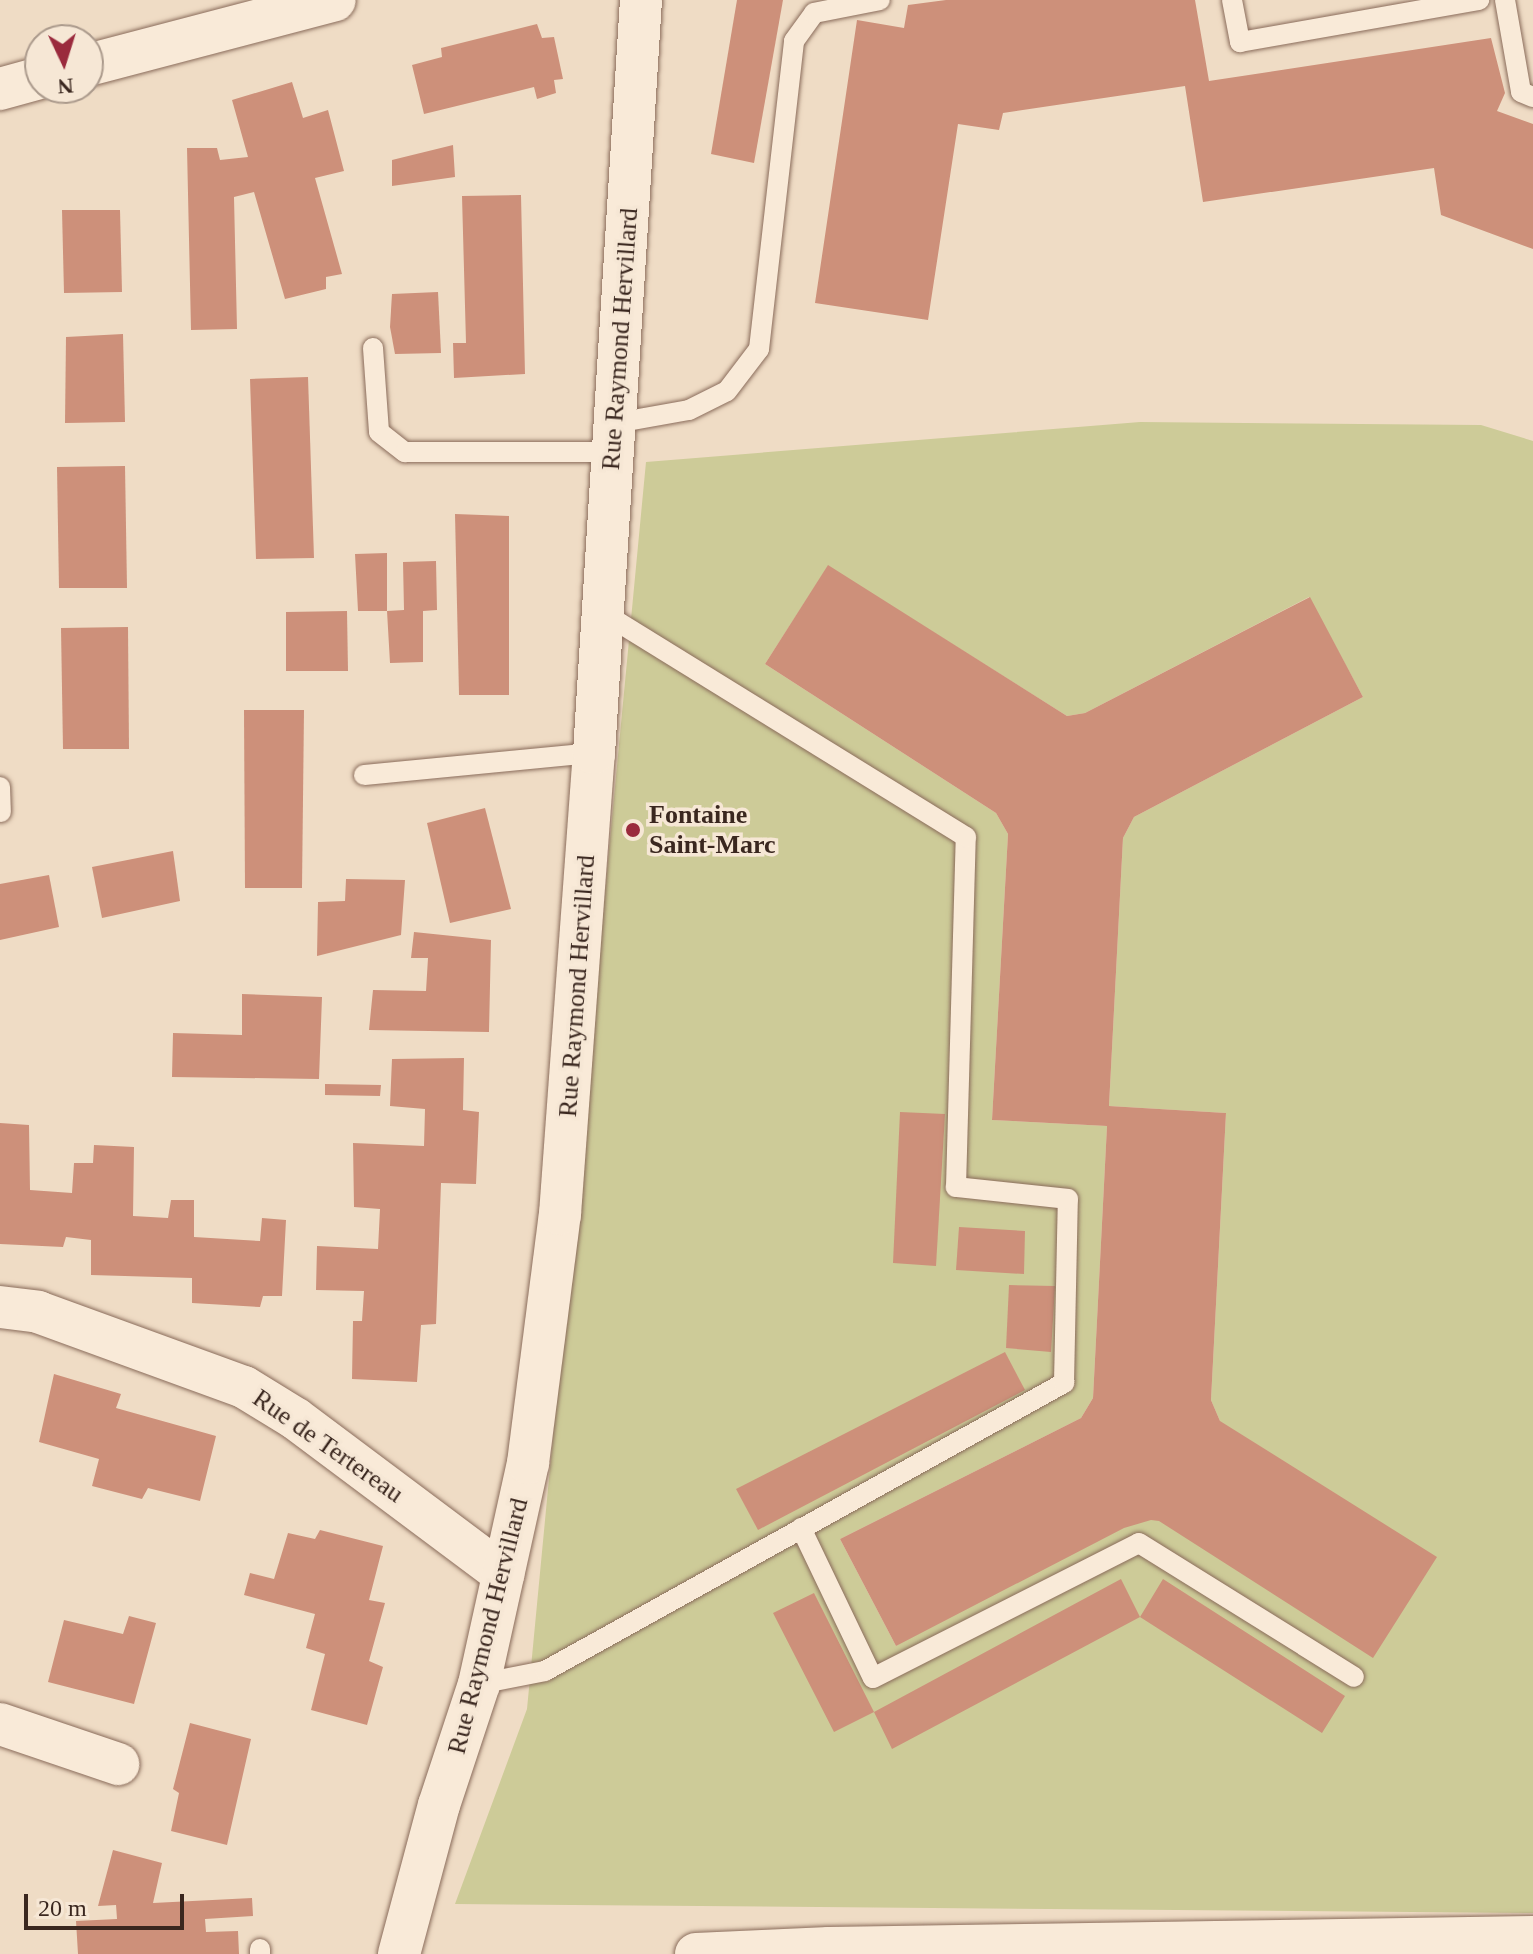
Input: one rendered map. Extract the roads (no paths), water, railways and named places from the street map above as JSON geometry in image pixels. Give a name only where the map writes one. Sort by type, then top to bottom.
[{"type":"street","points":[[104,61],[335,0]]},
{"type":"street","name":"Rue Raymond Hervillard","points":[[399,1954],[439,1805],[479,1684],[528,1463],[560,1214],[594,753],[641,0]]},
{"type":"street","points":[[0,89],[24,82]]},
{"type":"street","name":"Rue de Tertereau","points":[[0,1307],[38,1312],[244,1387],[296,1419],[503,1574]]},
{"type":"street","points":[[0,1724],[118,1764]]},
{"type":"street","points":[[696,1954],[1533,1937]]},
{"type":"lane","points":[[373,348],[379,432],[405,452],[615,437],[689,410],[727,391],[759,349],[794,41],[814,13],[880,0]]},
{"type":"lane","points":[[1232,0],[1240,42],[1479,0]]},
{"type":"lane","points":[[1505,0],[1521,92],[1533,97]]},
{"type":"lane","points":[[479,1684],[545,1671],[1064,1383],[1068,1199],[956,1187],[966,837],[602,612]]},
{"type":"lane","points":[[364,775],[594,753]]},
{"type":"lane","points":[[0,787],[1,812]]},
{"type":"lane","points":[[801,1528],[873,1678],[1139,1543],[1354,1677]]},
{"type":"place","name":"Fontaine Saint-Marc","points":[[633,830]]}]
